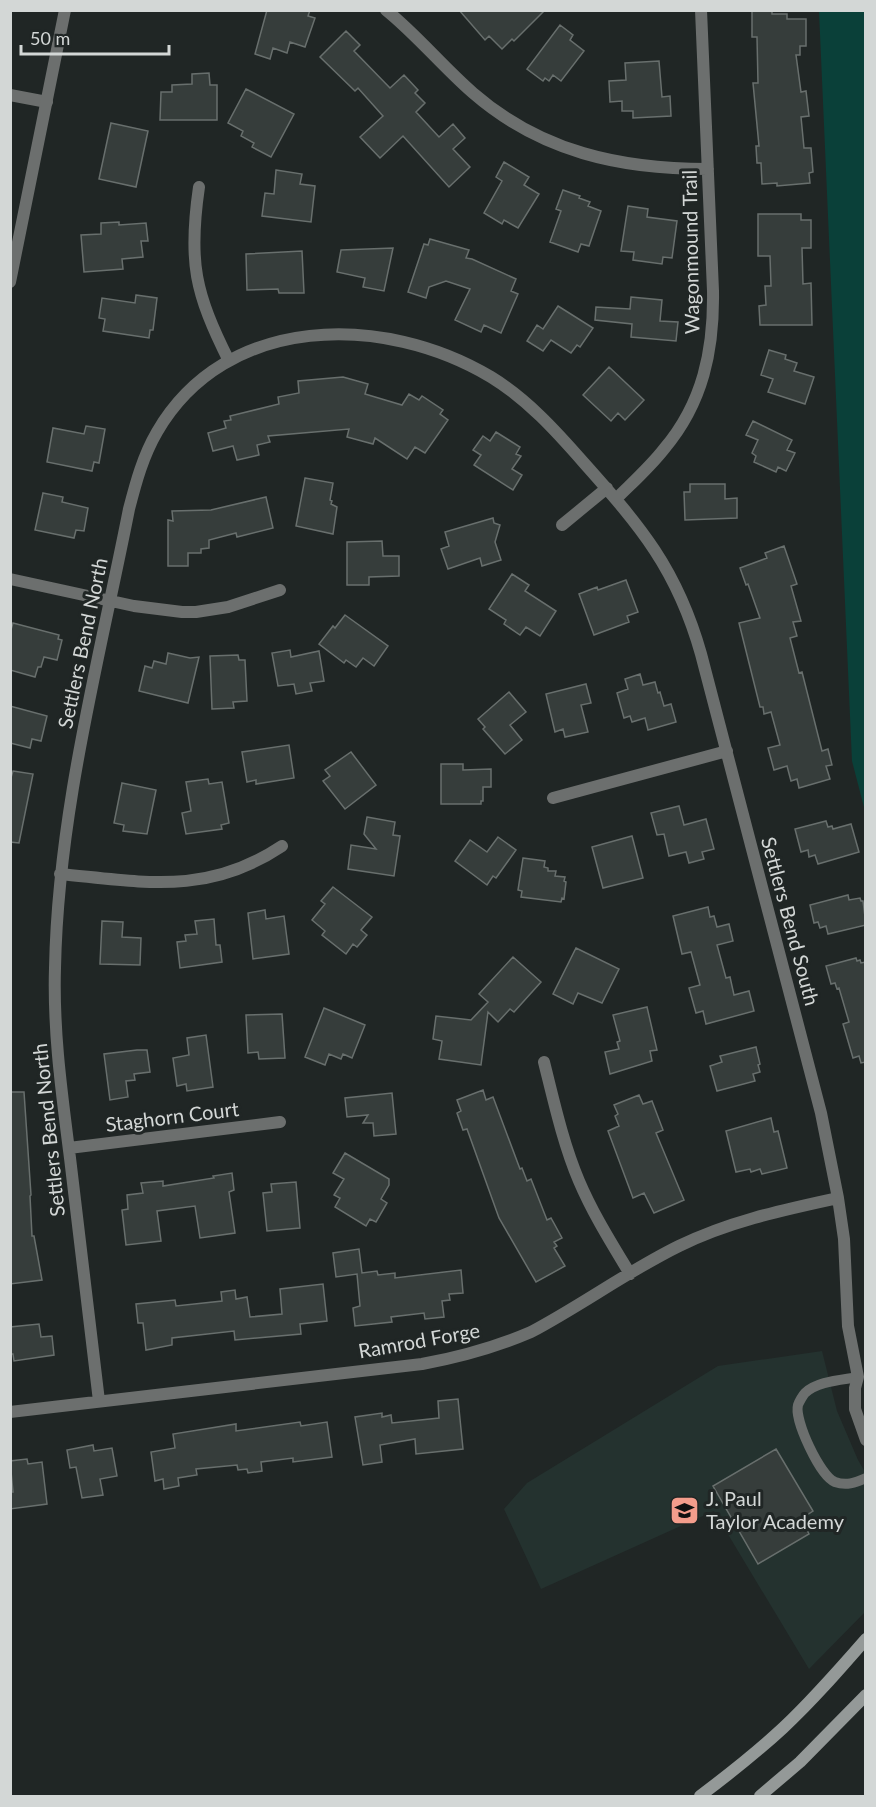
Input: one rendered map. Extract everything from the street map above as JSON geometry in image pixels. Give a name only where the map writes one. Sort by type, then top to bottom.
[{"type":"main road","points":[[700,1797],[756,1753],[783,1728],[866,1640]]},
{"type":"main road","points":[[760,1797],[800,1762],[866,1695]]},
{"type":"street","points":[[10,282],[65,10]]},
{"type":"street","points":[[386,10],[490,107],[550,142],[594,157],[638,166],[708,169]]},
{"type":"street","name":"Wagonmound Trail","points":[[616,499],[677,434],[688,416],[704,376],[709,356],[713,313],[701,10]]},
{"type":"street","points":[[10,95],[47,102]]},
{"type":"street","points":[[199,187],[194,231],[197,281],[207,315],[229,361]]},
{"type":"street","name":"Settlers Bend North","points":[[99,1401],[58,1052],[55,997],[60,874],[72,792],[111,600],[134,490],[147,450],[158,431],[184,397],[229,361],[270,343],[292,338],[327,334],[363,335],[388,338],[432,350],[474,368],[510,390],[556,432],[616,499]]},
{"type":"street","points":[[562,525],[607,488]]},
{"type":"street","name":"Settlers Bend South","points":[[616,499],[652,544],[683,600],[701,654],[727,751],[821,1113],[844,1239],[848,1326],[862,1381],[855,1388],[855,1409],[866,1440]]},
{"type":"street","points":[[10,579],[166,611],[196,612],[228,607],[280,590]]},
{"type":"street","points":[[553,798],[727,751]]},
{"type":"street","points":[[60,874],[161,884],[196,881],[249,866],[282,846]]},
{"type":"street","points":[[544,1062],[564,1138],[579,1180],[630,1274]]},
{"type":"street","name":"Staghorn Court","points":[[69,1148],[280,1122]]},
{"type":"street","name":"Ramrod Forge","points":[[10,1412],[422,1364],[467,1355],[531,1332],[678,1246],[720,1228],[761,1215],[838,1198]]},
{"type":"lane","points":[[862,1381],[821,1384],[805,1392],[798,1406],[801,1425],[820,1469],[834,1482],[852,1484],[866,1478]]},
{"type":"shaded area","name":"J. Paul Taylor Academy","points":[[822,1351],[837,1411],[865,1472],[865,1612],[809,1669],[714,1511],[541,1589],[504,1509],[527,1483],[718,1366]]},
{"type":"green space","points":[[819,11],[865,11],[865,811],[852,761]]},
{"type":"building","points":[[267,10],[310,10],[308,16],[315,18],[305,47],[290,42],[287,53],[273,48],[270,59],[255,54]]},
{"type":"building","points":[[459,10],[545,10],[514,41],[512,39],[502,49],[489,36],[485,40]]},
{"type":"building","points":[[752,10],[772,10],[772,14],[787,14],[787,19],[806,19],[806,46],[800,46],[800,55],[796,55],[801,92],[806,91],[809,116],[801,117],[804,148],[811,148],[813,172],[809,173],[810,183],[777,186],[777,183],[762,184],[761,163],[757,163],[756,146],[759,146],[753,83],[758,83],[757,37],[752,37]]},
{"type":"building","points":[[560,25],[573,35],[570,40],[584,51],[561,81],[553,75],[549,81],[545,78],[543,81],[527,69]]},
{"type":"building","points":[[346,31],[360,45],[354,51],[390,88],[404,75],[418,90],[415,93],[425,103],[416,112],[439,137],[453,124],[465,138],[453,149],[470,167],[449,187],[403,136],[380,158],[360,137],[383,116],[358,88],[355,91],[320,57]]},
{"type":"building","points":[[659,61],[662,97],[670,96],[671,116],[633,118],[633,111],[622,111],[622,101],[610,102],[609,81],[626,80],[625,63]]},
{"type":"building","points":[[209,73],[210,85],[217,85],[217,120],[160,120],[161,92],[172,92],[172,85],[192,84],[192,74]]},
{"type":"building","points":[[246,89],[294,114],[271,157],[252,147],[254,143],[241,136],[243,131],[228,123]]},
{"type":"building","points":[[111,123],[148,131],[136,187],[99,179]]},
{"type":"building","points":[[504,162],[529,177],[524,185],[539,194],[518,228],[504,220],[502,224],[484,213],[502,181],[496,177]]},
{"type":"building","points":[[276,170],[302,174],[300,184],[315,186],[311,222],[262,216],[265,193],[274,194]]},
{"type":"building","points":[[563,190],[580,196],[579,198],[590,202],[588,206],[601,211],[589,246],[581,244],[578,252],[550,242],[561,211],[556,209]]},
{"type":"building","points":[[628,206],[648,209],[647,217],[677,221],[672,258],[663,257],[662,264],[633,260],[634,252],[621,251]]},
{"type":"building","points":[[758,214],[801,214],[801,220],[811,220],[811,248],[802,248],[803,284],[811,283],[812,325],[760,325],[759,306],[766,305],[765,286],[771,286],[770,256],[758,256]]},
{"type":"building","points":[[119,222],[119,225],[146,223],[148,241],[141,241],[143,257],[122,259],[123,269],[84,272],[81,235],[101,234],[101,223]]},
{"type":"building","points":[[430,239],[469,250],[466,258],[516,279],[511,291],[518,294],[501,333],[484,325],[481,332],[455,320],[470,289],[446,281],[429,287],[426,298],[408,292],[424,244],[428,245]]},
{"type":"building","points":[[393,248],[384,291],[363,287],[365,278],[337,272],[341,250]]},
{"type":"building","points":[[302,251],[304,293],[279,293],[278,289],[247,290],[246,254]]},
{"type":"building","points":[[136,295],[157,298],[153,330],[150,330],[149,338],[103,331],[105,319],[99,318],[102,298],[135,303]]},
{"type":"building","points":[[631,297],[662,300],[660,321],[678,322],[676,341],[631,337],[632,324],[595,320],[596,307],[630,309]]},
{"type":"building","points":[[558,306],[593,328],[580,347],[577,345],[571,353],[551,340],[543,351],[527,341],[537,325],[543,329]]},
{"type":"building","points":[[769,350],[786,355],[785,359],[797,363],[794,371],[814,377],[805,404],[768,392],[773,379],[761,375]]},
{"type":"building","points":[[609,367],[644,400],[625,420],[618,413],[611,421],[583,395]]},
{"type":"building","points":[[343,377],[368,384],[365,394],[402,405],[409,394],[419,400],[422,396],[443,410],[440,414],[448,420],[425,453],[415,447],[407,459],[375,438],[373,444],[347,437],[349,429],[268,436],[270,442],[257,445],[259,455],[237,460],[233,446],[213,451],[208,433],[226,428],[224,421],[231,420],[230,416],[279,404],[278,397],[299,393],[298,381]]},
{"type":"building","points":[[753,421],[792,440],[787,450],[795,453],[786,471],[778,467],[776,472],[754,462],[756,456],[752,453],[758,440],[746,435]]},
{"type":"building","points":[[86,426],[105,429],[99,463],[94,462],[92,471],[47,462],[53,428],[84,434]]},
{"type":"building","points":[[496,432],[520,447],[516,454],[521,456],[512,469],[522,475],[513,490],[474,465],[481,455],[473,450],[483,436],[490,441]]},
{"type":"building","points":[[305,478],[333,483],[330,500],[331,504],[337,507],[333,534],[296,526]]},
{"type":"building","points":[[690,484],[725,484],[725,499],[737,498],[737,518],[685,520],[684,492],[690,492]]},
{"type":"building","points":[[43,493],[63,497],[62,502],[88,508],[84,531],[76,530],[74,538],[35,530]]},
{"type":"building","points":[[266,497],[273,528],[237,537],[236,533],[209,540],[209,548],[201,549],[201,553],[188,553],[188,566],[168,566],[168,520],[173,521],[172,511],[211,510]]},
{"type":"building","points":[[493,518],[494,523],[500,525],[495,542],[501,560],[482,566],[480,558],[448,569],[441,549],[449,546],[445,532]]},
{"type":"building","points":[[382,541],[383,556],[399,556],[399,576],[369,577],[369,585],[347,585],[347,542]]},
{"type":"building","points":[[784,546],[797,584],[791,586],[801,621],[793,622],[797,636],[790,638],[799,673],[802,672],[822,751],[828,749],[832,765],[826,766],[830,779],[799,788],[797,779],[791,781],[787,766],[774,770],[768,748],[780,745],[771,712],[764,714],[763,707],[760,707],[739,623],[760,618],[740,568],[767,558],[765,553]]},
{"type":"building","points":[[512,574],[529,585],[525,591],[556,611],[540,636],[526,627],[520,635],[504,624],[506,620],[489,609]]},
{"type":"building","points":[[626,580],[638,612],[627,616],[629,622],[594,635],[579,594]]},
{"type":"building","points":[[345,615],[388,646],[374,666],[363,658],[356,667],[346,660],[344,663],[319,644]]},
{"type":"building","points":[[13,623],[59,635],[58,639],[62,640],[57,660],[44,657],[35,677],[10,670],[10,633]]},
{"type":"building","points":[[290,650],[291,657],[319,651],[324,681],[310,683],[312,691],[296,694],[294,684],[278,686],[272,653]]},
{"type":"building","points":[[168,653],[190,658],[199,657],[188,703],[139,691],[145,666],[152,668],[154,661],[166,664]]},
{"type":"building","points":[[238,655],[239,660],[245,660],[247,701],[233,702],[234,708],[212,709],[210,656]]},
{"type":"building","points":[[640,674],[643,685],[655,682],[664,706],[671,704],[676,722],[648,730],[645,718],[632,722],[630,716],[624,718],[617,693],[628,689],[625,679]]},
{"type":"building","points":[[586,684],[591,703],[581,705],[588,732],[565,737],[563,729],[555,732],[546,694]]},
{"type":"building","points":[[509,692],[526,712],[510,725],[522,740],[505,754],[483,729],[485,727],[478,719]]},
{"type":"building","points":[[10,706],[47,716],[41,741],[32,739],[30,748],[10,743]]},
{"type":"building","points":[[289,745],[294,778],[256,784],[256,780],[247,782],[242,752]]},
{"type":"building","points":[[351,752],[376,785],[345,809],[323,781],[330,776],[325,770]]},
{"type":"building","points":[[441,764],[463,764],[463,770],[491,769],[491,787],[483,787],[481,804],[441,804]]},
{"type":"building","points":[[13,771],[33,774],[19,843],[10,842],[10,781]]},
{"type":"building","points":[[208,779],[209,784],[222,782],[229,823],[221,825],[222,829],[186,834],[182,813],[191,811],[186,782]]},
{"type":"building","points":[[122,783],[156,790],[147,834],[123,831],[124,825],[114,823]]},
{"type":"building","points":[[679,806],[684,825],[706,819],[714,849],[702,852],[704,859],[689,863],[686,852],[669,856],[664,834],[657,835],[651,813]]},
{"type":"building","points":[[367,817],[395,822],[393,835],[400,836],[394,876],[348,869],[351,845],[376,849],[364,834]]},
{"type":"building","points":[[826,821],[828,827],[832,826],[833,829],[851,824],[859,852],[818,864],[815,855],[809,857],[808,850],[801,852],[795,829]]},
{"type":"building","points":[[632,836],[643,878],[603,888],[592,847]]},
{"type":"building","points":[[498,837],[516,850],[496,878],[493,876],[487,885],[455,861],[470,840],[487,852]]},
{"type":"building","points":[[523,858],[545,861],[544,867],[548,868],[548,871],[556,871],[555,876],[565,877],[564,899],[562,898],[561,902],[521,897],[522,891],[518,890]]},
{"type":"building","points":[[333,887],[372,917],[361,930],[367,935],[357,947],[353,944],[346,954],[322,935],[325,931],[312,920],[325,904],[321,901]]},
{"type":"building","points":[[848,895],[849,900],[860,898],[863,901],[866,925],[828,934],[826,926],[820,928],[818,922],[814,923],[810,905]]},
{"type":"building","points":[[708,907],[710,917],[714,916],[717,927],[729,924],[733,941],[717,945],[726,978],[730,977],[734,995],[749,991],[754,1011],[706,1024],[703,1011],[696,1013],[689,988],[700,985],[691,952],[682,954],[673,916]]},
{"type":"building","points":[[265,910],[266,919],[284,916],[289,954],[253,959],[248,913]]},
{"type":"building","points":[[214,919],[216,945],[220,945],[222,962],[180,968],[177,942],[186,941],[185,935],[197,934],[195,921]]},
{"type":"building","points":[[102,921],[123,922],[122,937],[141,938],[140,965],[100,964]]},
{"type":"building","points":[[576,948],[619,969],[602,1003],[578,993],[573,1004],[553,994]]},
{"type":"building","points":[[513,957],[541,982],[514,1012],[510,1009],[498,1022],[488,1012],[481,1065],[439,1059],[442,1041],[433,1039],[436,1016],[471,1020],[488,1002],[479,994]]},
{"type":"building","points":[[856,958],[861,963],[866,962],[866,1062],[861,1063],[859,1056],[853,1058],[843,1024],[849,1022],[839,988],[837,989],[835,983],[831,984],[826,966]]},
{"type":"building","points":[[647,1007],[657,1050],[650,1051],[652,1061],[610,1074],[605,1052],[619,1049],[617,1042],[620,1041],[613,1015]]},
{"type":"building","points":[[324,1008],[365,1025],[352,1058],[343,1054],[341,1059],[329,1054],[325,1065],[305,1057]]},
{"type":"building","points":[[282,1014],[285,1058],[259,1059],[258,1052],[248,1053],[246,1015]]},
{"type":"building","points":[[206,1035],[213,1087],[187,1091],[186,1084],[177,1086],[173,1058],[189,1055],[187,1038]]},
{"type":"building","points":[[756,1047],[760,1072],[753,1074],[755,1081],[717,1091],[710,1066],[722,1062],[720,1056]]},
{"type":"building","points":[[147,1050],[150,1072],[134,1074],[135,1080],[126,1081],[128,1097],[110,1100],[104,1054]]},
{"type":"building","points":[[483,1090],[486,1100],[493,1097],[520,1169],[522,1168],[527,1181],[531,1179],[547,1220],[551,1218],[562,1238],[554,1242],[557,1246],[554,1248],[565,1266],[536,1282],[499,1218],[467,1129],[463,1130],[457,1113],[461,1111],[457,1100]]},
{"type":"building","points":[[10,1092],[24,1092],[32,1236],[34,1236],[42,1280],[10,1284]]},
{"type":"building","points":[[392,1093],[396,1134],[374,1136],[373,1123],[363,1123],[368,1115],[347,1117],[345,1098]]},
{"type":"building","points":[[639,1095],[643,1104],[652,1101],[663,1130],[656,1133],[684,1200],[654,1213],[644,1193],[633,1198],[608,1131],[619,1126],[615,1116],[618,1114],[614,1105]]},
{"type":"building","points":[[771,1118],[774,1132],[778,1131],[787,1168],[762,1174],[760,1169],[751,1172],[750,1169],[736,1172],[726,1131]]},
{"type":"building","points":[[345,1153],[389,1179],[389,1185],[381,1199],[387,1203],[376,1222],[370,1219],[366,1226],[335,1207],[340,1198],[334,1195],[344,1179],[333,1173]]},
{"type":"building","points":[[232,1173],[234,1190],[229,1192],[235,1233],[200,1238],[195,1206],[157,1211],[161,1241],[126,1245],[122,1210],[128,1209],[127,1195],[143,1193],[141,1183],[163,1181],[163,1186]]},
{"type":"building","points":[[296,1182],[300,1228],[267,1231],[263,1193],[272,1192],[271,1184]]},
{"type":"building","points":[[359,1249],[362,1273],[377,1271],[378,1275],[395,1273],[395,1278],[461,1270],[463,1293],[449,1294],[450,1300],[442,1301],[444,1317],[425,1319],[424,1313],[391,1317],[392,1322],[355,1326],[353,1308],[360,1306],[357,1274],[336,1277],[333,1253]]},
{"type":"building","points":[[323,1284],[327,1321],[300,1324],[301,1334],[235,1340],[234,1331],[172,1338],[172,1345],[146,1350],[143,1323],[138,1323],[136,1304],[175,1300],[176,1306],[222,1301],[221,1292],[235,1290],[236,1299],[247,1297],[250,1317],[282,1314],[280,1289]]},
{"type":"building","points":[[39,1324],[41,1337],[52,1336],[54,1355],[14,1361],[13,1354],[10,1354],[10,1327]]},
{"type":"building","points":[[458,1399],[463,1449],[416,1454],[415,1439],[380,1445],[382,1462],[363,1465],[355,1417],[382,1413],[382,1417],[391,1415],[392,1423],[439,1418],[438,1401]]},
{"type":"building","points":[[300,1422],[301,1426],[327,1422],[332,1457],[293,1462],[293,1458],[261,1462],[262,1471],[248,1473],[247,1469],[238,1470],[237,1465],[196,1469],[197,1475],[178,1478],[179,1486],[164,1489],[163,1479],[155,1481],[151,1452],[175,1448],[173,1434],[236,1424],[236,1431]]},
{"type":"building","points":[[93,1445],[94,1451],[112,1448],[117,1476],[100,1479],[103,1495],[82,1498],[76,1467],[70,1468],[67,1450]]},
{"type":"building","points":[[776,1449],[813,1511],[801,1519],[809,1534],[758,1564],[713,1486]]},
{"type":"building","points":[[27,1459],[28,1464],[42,1462],[47,1504],[10,1509],[10,1492],[13,1492],[10,1461]]},
{"type":"place","name":"J. Paul Taylor Academy","points":[[685,1510]]}]
